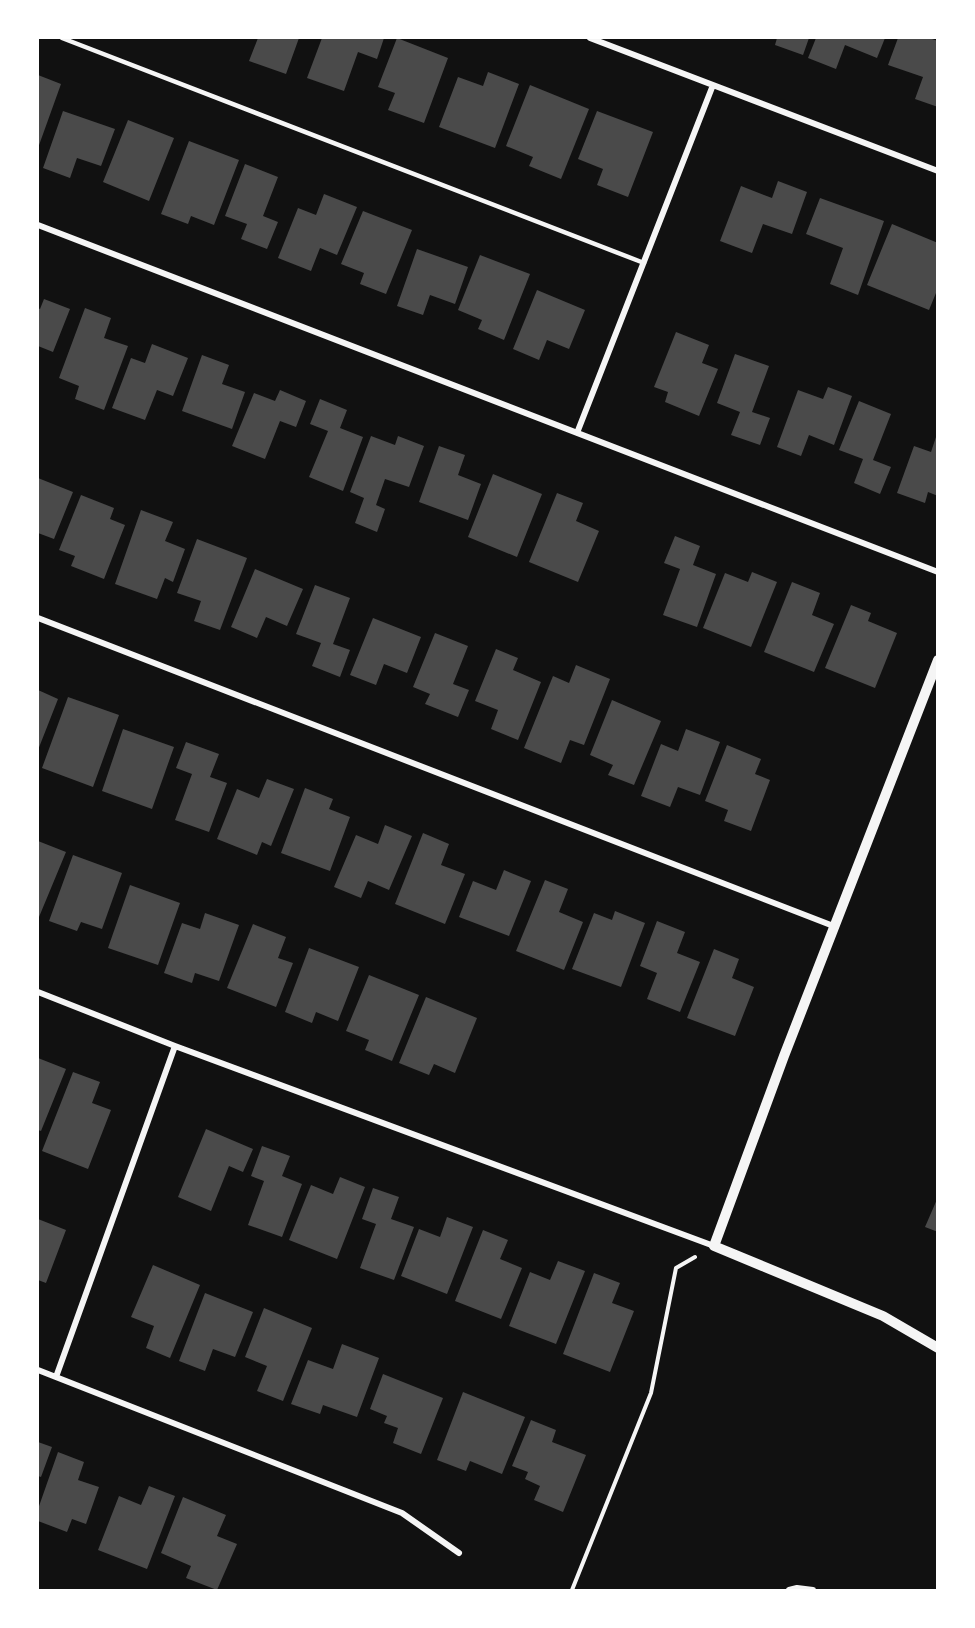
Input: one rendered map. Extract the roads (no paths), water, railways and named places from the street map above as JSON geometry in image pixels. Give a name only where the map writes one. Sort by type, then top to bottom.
[{"type":"street","points":[[590,38],[938,171]]},
{"type":"street","points":[[577,434],[713,85]]},
{"type":"street","points":[[38,225],[938,572]]},
{"type":"street","points":[[38,618],[836,927]]},
{"type":"street","points":[[714,1246],[784,1056],[938,660]]},
{"type":"street","points":[[38,992],[175,1046],[714,1246],[866,1309],[938,1348]]},
{"type":"street","points":[[56,1377],[175,1046]]},
{"type":"street","points":[[38,1370],[402,1513],[459,1553]]},
{"type":"street","points":[[789,1590],[797,1588],[813,1590]]},
{"type":"lane","points":[[62,38],[644,263]]}]
